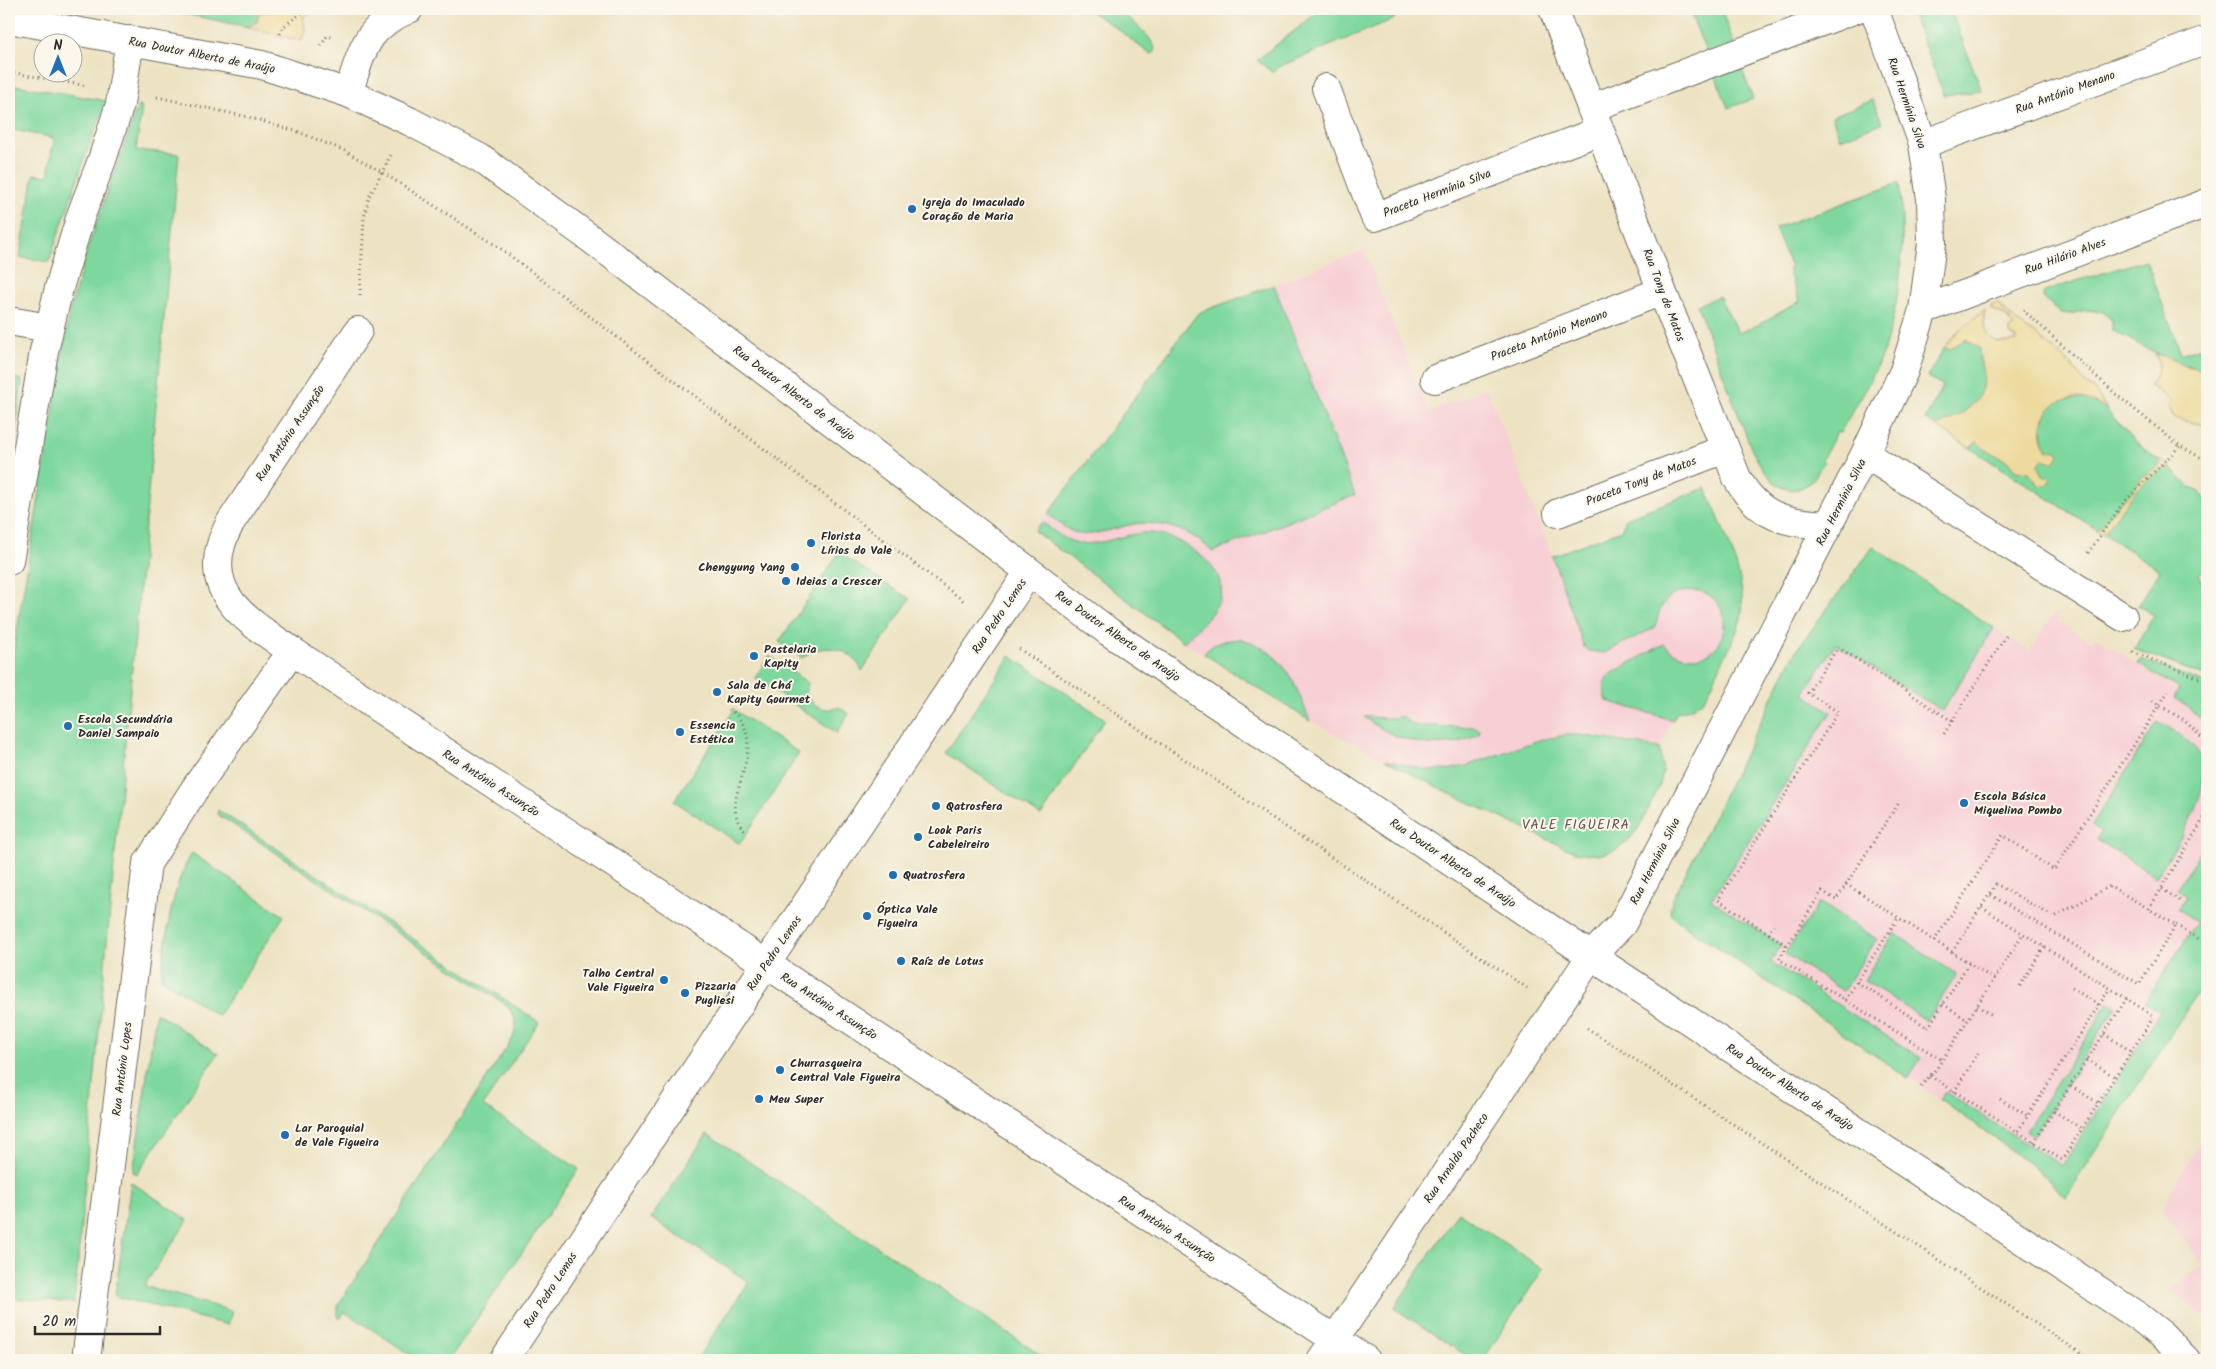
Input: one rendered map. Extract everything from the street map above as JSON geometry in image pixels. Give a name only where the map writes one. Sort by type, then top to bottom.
[{"type":"street","points":[[348,93],[364,47],[375,30],[389,18],[409,9]]},
{"type":"street","name":"Rua Tony de Matos","points":[[1554,9],[1662,292],[1736,478],[1747,496],[1763,510],[1782,519],[1805,524],[1829,525]]},
{"type":"street","points":[[1595,119],[1856,9]]},
{"type":"street","name":"Rua Hermínia Silva","points":[[1591,956],[1622,924],[1866,454],[1904,371],[1923,310],[1932,243],[1931,198],[1923,144],[1874,9]]},
{"type":"street","name":"Rua Doutor Alberto de Araújo","points":[[9,19],[262,65],[348,93],[409,121],[480,158],[591,239],[1109,632],[1591,956],[2138,1317],[2162,1334],[2186,1360]]},
{"type":"street","points":[[9,560],[12,525],[58,288],[120,104],[130,40]]},
{"type":"street","name":"Rua António Menano","points":[[1923,144],[2207,40]]},
{"type":"street","name":"Praceta Hermínia Silva","points":[[1326,88],[1375,217],[1595,119]]},
{"type":"street","name":"Rua Hilário Alves","points":[[1923,310],[2001,279],[2207,203]]},
{"type":"street","name":"Praceta António Menano","points":[[1435,379],[1662,292]]},
{"type":"street","points":[[9,321],[49,328]]},
{"type":"street","name":"Rua António Assunção","points":[[358,331],[230,523],[221,545],[218,565],[221,584],[228,599],[245,617],[292,651],[766,964],[1328,1350],[1366,1360]]},
{"type":"street","name":"Praceta Tony de Matos","points":[[1558,513],[1725,449]]},
{"type":"street","points":[[1866,454],[2123,617]]},
{"type":"street","name":"Rua Pedro Lemos","points":[[504,1360],[766,964],[1029,572]]},
{"type":"street","name":"Rua António Lopes","points":[[86,1360],[147,864],[194,790],[292,651]]},
{"type":"street","name":"Rua Arnaldo Pacheco","points":[[1328,1350],[1591,956]]},
{"type":"path","points":[[9,72],[97,87]]},
{"type":"path","points":[[155,97],[248,117],[296,131],[343,150],[382,172],[500,248],[967,604]]},
{"type":"path","points":[[358,331],[364,218],[368,197],[395,148]]},
{"type":"path","points":[[2001,279],[2025,312],[2118,396],[2180,446],[2207,462]]},
{"type":"path","points":[[2068,583],[2123,503],[2180,446]]},
{"type":"path","points":[[1944,734],[2006,636]]},
{"type":"path","points":[[1014,645],[1535,993]]},
{"type":"path","points":[[1786,945],[1718,900],[1838,712],[1808,693],[1838,647],[1952,721]]},
{"type":"path","points":[[2167,665],[2207,680]]},
{"type":"path","points":[[1934,941],[2003,835],[2054,870],[2169,690]]},
{"type":"path","points":[[2152,701],[2184,720],[2207,743]]},
{"type":"path","points":[[729,709],[742,720],[748,739],[735,803],[738,822],[747,832]]},
{"type":"path","points":[[1898,804],[1836,900],[1822,891],[1779,959],[1942,1060]]},
{"type":"path","points":[[2149,909],[2207,813]]},
{"type":"path","points":[[1846,884],[1994,979]]},
{"type":"path","points":[[1952,952],[1996,884],[2054,917],[2110,886],[2207,944]]},
{"type":"path","points":[[2162,889],[2182,902]]},
{"type":"path","points":[[1989,894],[2139,984],[2176,925]]},
{"type":"path","points":[[1930,1076],[2062,1160],[2154,1016],[1981,907]]},
{"type":"path","points":[[1845,1000],[1898,918]]},
{"type":"path","points":[[1769,934],[1774,925]]},
{"type":"path","points":[[1921,1086],[1942,1060],[2023,934]]},
{"type":"path","points":[[2020,986],[2044,947]]},
{"type":"path","points":[[1857,982],[1928,1028],[1969,964]]},
{"type":"path","points":[[2072,988],[2099,1005]]},
{"type":"path","points":[[2018,1131],[2110,988]]},
{"type":"path","points":[[2034,1142],[2126,998]]},
{"type":"path","points":[[1943,1004],[1967,1020]]},
{"type":"path","points":[[1977,1006],[1994,1016]]},
{"type":"path","points":[[1579,1022],[2091,1360]]},
{"type":"path","points":[[2104,1034],[2131,1051]]},
{"type":"path","points":[[1954,1092],[1978,1053]]},
{"type":"path","points":[[2087,1060],[2115,1077]]},
{"type":"path","points":[[2070,1086],[2098,1103]]},
{"type":"path","points":[[2000,1099],[2028,1116]]},
{"type":"path","points":[[2054,1111],[2082,1129]]},
{"type":"shaded area","points":[[1364,250],[1428,412],[1487,389],[1552,556],[1621,530],[1626,518],[1706,488],[1736,565],[1742,593],[1742,613],[1706,699],[1689,710],[1677,713],[1659,748],[1663,771],[1660,785],[1640,826],[1628,841],[1616,850],[1599,855],[1574,852],[1451,794],[1310,721],[1184,642],[1034,531],[1198,313]]},
{"type":"shaded area","name":"Escola Básica Miquelina Pombo","points":[[1873,547],[2029,651],[2055,612],[2059,615],[2056,620],[2091,642],[2096,637],[2207,708],[2207,978],[2066,1197],[2033,1166],[1994,1136],[1672,916],[1670,910],[1673,899],[1790,662],[1798,648]]},
{"type":"shaded area","points":[[2197,1145],[2207,1150],[2207,1318],[2170,1289],[2203,1266],[2162,1210]]},
{"type":"green space","points":[[161,9],[258,9],[259,18],[254,25],[248,27]]},
{"type":"green space","points":[[1086,9],[1118,9],[1147,35],[1155,52],[1151,54],[1147,52],[1115,27]]},
{"type":"green space","points":[[1322,9],[1400,9],[1394,19],[1278,67],[1273,73],[1257,60]]},
{"type":"green space","points":[[1689,9],[1721,9],[1735,47],[1708,57]]},
{"type":"green space","points":[[1910,9],[1950,9],[1982,91],[1944,95]]},
{"type":"green space","points":[[1738,59],[1753,99],[1728,108],[1713,69]]},
{"type":"green space","points":[[9,84],[107,101],[91,140],[49,262],[20,257],[34,174],[48,176],[54,138],[9,129]]},
{"type":"green space","points":[[1873,100],[1882,123],[1840,139],[1832,116]]},
{"type":"green space","name":"Escola Secundária Daniel Sampaio","points":[[138,106],[142,107],[136,150],[179,154],[74,1303],[9,1298],[9,678],[70,310],[89,244]]},
{"type":"green space","points":[[1899,183],[1902,246],[1899,288],[1890,329],[1880,360],[1840,433],[1837,432],[1822,460],[1824,462],[1813,479],[1798,489],[1780,486],[1766,473],[1751,448],[1697,305],[1719,296],[1738,333],[1758,325],[1800,301],[1788,270],[1791,268],[1775,228]]},
{"type":"green space","points":[[2146,260],[2181,354],[2207,345],[2207,371],[2170,359],[2112,330],[2112,321],[2104,312],[2086,310],[2070,314],[2062,313],[2043,298],[2043,293],[2060,286]]},
{"type":"green space","points":[[1274,285],[1355,495],[1212,552],[1196,538],[1166,526],[1144,523],[1101,533],[1081,534],[1068,529],[1048,514],[1198,313]]},
{"type":"green space","points":[[1966,339],[1979,348],[1983,375],[1980,394],[1975,402],[1962,414],[1936,426],[1925,420],[1943,385],[1927,377],[1944,348],[1950,349]]},
{"type":"green space","points":[[9,377],[22,380],[10,470],[9,470]]},
{"type":"green space","points":[[2075,398],[2090,400],[2107,410],[2136,443],[2178,475],[2190,487],[2200,491],[2207,501],[2207,569],[2199,573],[2207,595],[2207,677],[2134,649],[2154,615],[2138,606],[2160,570],[1970,448],[1977,442],[1983,448],[2007,461],[2017,470],[2028,472],[2040,486],[2043,475],[2038,465],[2048,451],[2042,431],[2045,417],[2053,405],[2059,401]]},
{"type":"green space","points":[[1706,488],[1731,548],[1740,581],[1742,612],[1733,641],[1705,698],[1694,707],[1677,712],[1673,720],[1607,701],[1605,685],[1614,672],[1664,644],[1674,652],[1686,656],[1695,657],[1709,653],[1719,644],[1723,632],[1724,618],[1719,606],[1711,596],[1698,591],[1681,592],[1670,597],[1662,605],[1656,627],[1604,653],[1589,651],[1584,647],[1552,556],[1621,530],[1626,518]]},
{"type":"green space","points":[[1042,522],[1063,537],[1078,543],[1097,543],[1143,533],[1163,535],[1176,540],[1189,547],[1211,566],[1218,577],[1221,589],[1219,601],[1208,617],[1184,642],[1034,531]]},
{"type":"green space","points":[[1873,547],[1994,628],[1942,711],[1835,644],[1804,694],[1831,712],[1711,900],[1781,945],[1771,962],[1921,1058],[1908,1078],[1677,920],[1670,911],[1673,899],[1790,662],[1798,648]]},
{"type":"green space","points":[[839,553],[910,599],[862,671],[851,656],[836,649],[818,649],[802,658],[779,642]]},
{"type":"green space","points":[[1242,639],[1269,652],[1279,661],[1293,682],[1310,721],[1204,654],[1216,644]]},
{"type":"green space","points":[[769,656],[808,683],[806,692],[808,697],[819,707],[834,709],[839,707],[849,714],[837,733],[755,678]]},
{"type":"green space","points":[[1010,656],[1105,719],[1041,816],[946,753]]},
{"type":"green space","points":[[2141,659],[2207,684],[2207,725],[2187,706],[2174,698],[2179,689],[2137,663]]},
{"type":"green space","points":[[734,710],[799,753],[740,844],[674,801]]},
{"type":"green space","points":[[1403,716],[1411,724],[1418,726],[1473,727],[1480,730],[1479,734],[1450,744],[1419,743],[1390,733],[1364,717],[1393,718]]},
{"type":"green space","points":[[2158,721],[2181,736],[2196,749],[2200,755],[2203,769],[2198,801],[2191,818],[2156,877],[2097,839],[2101,832],[2092,825]]},
{"type":"green space","points":[[1566,735],[1580,735],[1659,748],[1663,771],[1660,785],[1640,826],[1628,841],[1616,850],[1599,855],[1574,852],[1451,794],[1385,760],[1426,770],[1447,770],[1466,766],[1539,740]]},
{"type":"green space","points":[[218,810],[539,1022],[483,1106],[579,1169],[449,1360],[419,1360],[345,1312],[340,1319],[338,1316],[338,1305],[513,1038],[516,1024],[514,1016],[505,1004],[217,814]]},
{"type":"green space","points":[[2207,842],[2207,978],[2066,1197],[2033,1166],[1940,1099],[1945,1092],[2062,1166],[2160,1012],[2145,1002],[2197,922],[2178,909],[2186,896],[2177,889]]},
{"type":"green space","points":[[192,853],[284,916],[218,1016],[161,978],[170,914],[179,883]]},
{"type":"green space","points":[[1819,902],[1877,939],[1843,991],[1785,954]]},
{"type":"green space","points":[[1894,933],[1957,974],[1927,1021],[1864,980]]},
{"type":"green space","points":[[2109,1002],[2116,1007],[2034,1135],[2026,1131]]},
{"type":"green space","points":[[156,1012],[218,1054],[137,1174],[133,1172]]},
{"type":"green space","points":[[707,1134],[1048,1360],[696,1360],[749,1282],[651,1218]]},
{"type":"green space","points":[[131,1182],[188,1220],[144,1286],[232,1311],[228,1325],[115,1296]]},
{"type":"green space","points":[[1458,1212],[1543,1269],[1483,1360],[1473,1360],[1394,1308]]},
{"type":"sand","points":[[317,9],[303,17],[305,31],[301,41],[248,27],[257,22],[259,13]]},
{"type":"sand","points":[[1997,303],[2018,323],[2039,337],[2071,365],[2085,384],[2094,389],[2107,410],[2091,401],[2074,398],[2056,404],[2050,410],[2042,425],[2042,433],[2048,451],[2056,449],[2059,455],[2054,463],[2043,459],[2038,465],[2043,475],[2051,479],[2049,484],[2040,486],[2028,472],[2017,470],[2007,461],[1983,448],[1977,442],[1970,448],[1936,426],[1962,414],[1975,402],[1980,394],[1983,375],[1979,348],[1966,339],[1950,349],[1944,348],[1959,330],[1985,310],[1984,326],[1989,337],[1999,342],[2016,341],[2016,337],[2010,335],[2010,328],[2014,326],[2006,316],[1991,309],[1991,306]]},
{"type":"sand","points":[[2155,354],[2170,358],[2186,366],[2207,371],[2207,426],[2180,420],[2172,416],[2169,409],[2170,400],[2149,385],[2155,378],[2158,370]]},
{"type":"sand","points":[[2160,459],[2170,468],[2161,470],[2143,484],[2103,534],[2096,529],[2102,526],[2121,501],[2133,491],[2142,477],[2159,466]]},
{"type":"place","name":"Igreja do Imaculado Coração de Maria","points":[[912,209]]},
{"type":"place","name":"Florista Lírios do Vale","points":[[811,543]]},
{"type":"place","name":"Chengyung Yang","points":[[795,567]]},
{"type":"place","name":"Ideias a Crescer","points":[[786,581]]},
{"type":"place","name":"Pastelaria Kapity","points":[[754,656]]},
{"type":"place","name":"Sala de Chá Kapity Gourmet","points":[[717,692]]},
{"type":"place","name":"Escola Secundária Daniel Sampaio","points":[[68,726]]},
{"type":"place","name":"Essencia Estética","points":[[680,732]]},
{"type":"place","name":"Escola Básica Miquelina Pombo","points":[[1964,803]]},
{"type":"place","name":"Qatrosfera","points":[[936,806]]},
{"type":"place","name":"Look Paris Cabeleireiro","points":[[918,837]]},
{"type":"place","name":"Quatrosfera","points":[[893,875]]},
{"type":"place","name":"Óptica Vale Figueira","points":[[867,916]]},
{"type":"place","name":"Raíz de Lotus","points":[[901,961]]},
{"type":"place","name":"Talho Central Vale Figueira","points":[[664,980]]},
{"type":"place","name":"Pizzaria Pugliesi","points":[[685,993]]},
{"type":"place","name":"Churrasqueira Central Vale Figueira","points":[[780,1070]]},
{"type":"place","name":"Meu Super","points":[[759,1099]]},
{"type":"place","name":"Lar Paroquial de Vale Figueira","points":[[285,1135]]},
{"type":"district","name":"VALE FIGUEIRA","points":[[1576,824]]}]
